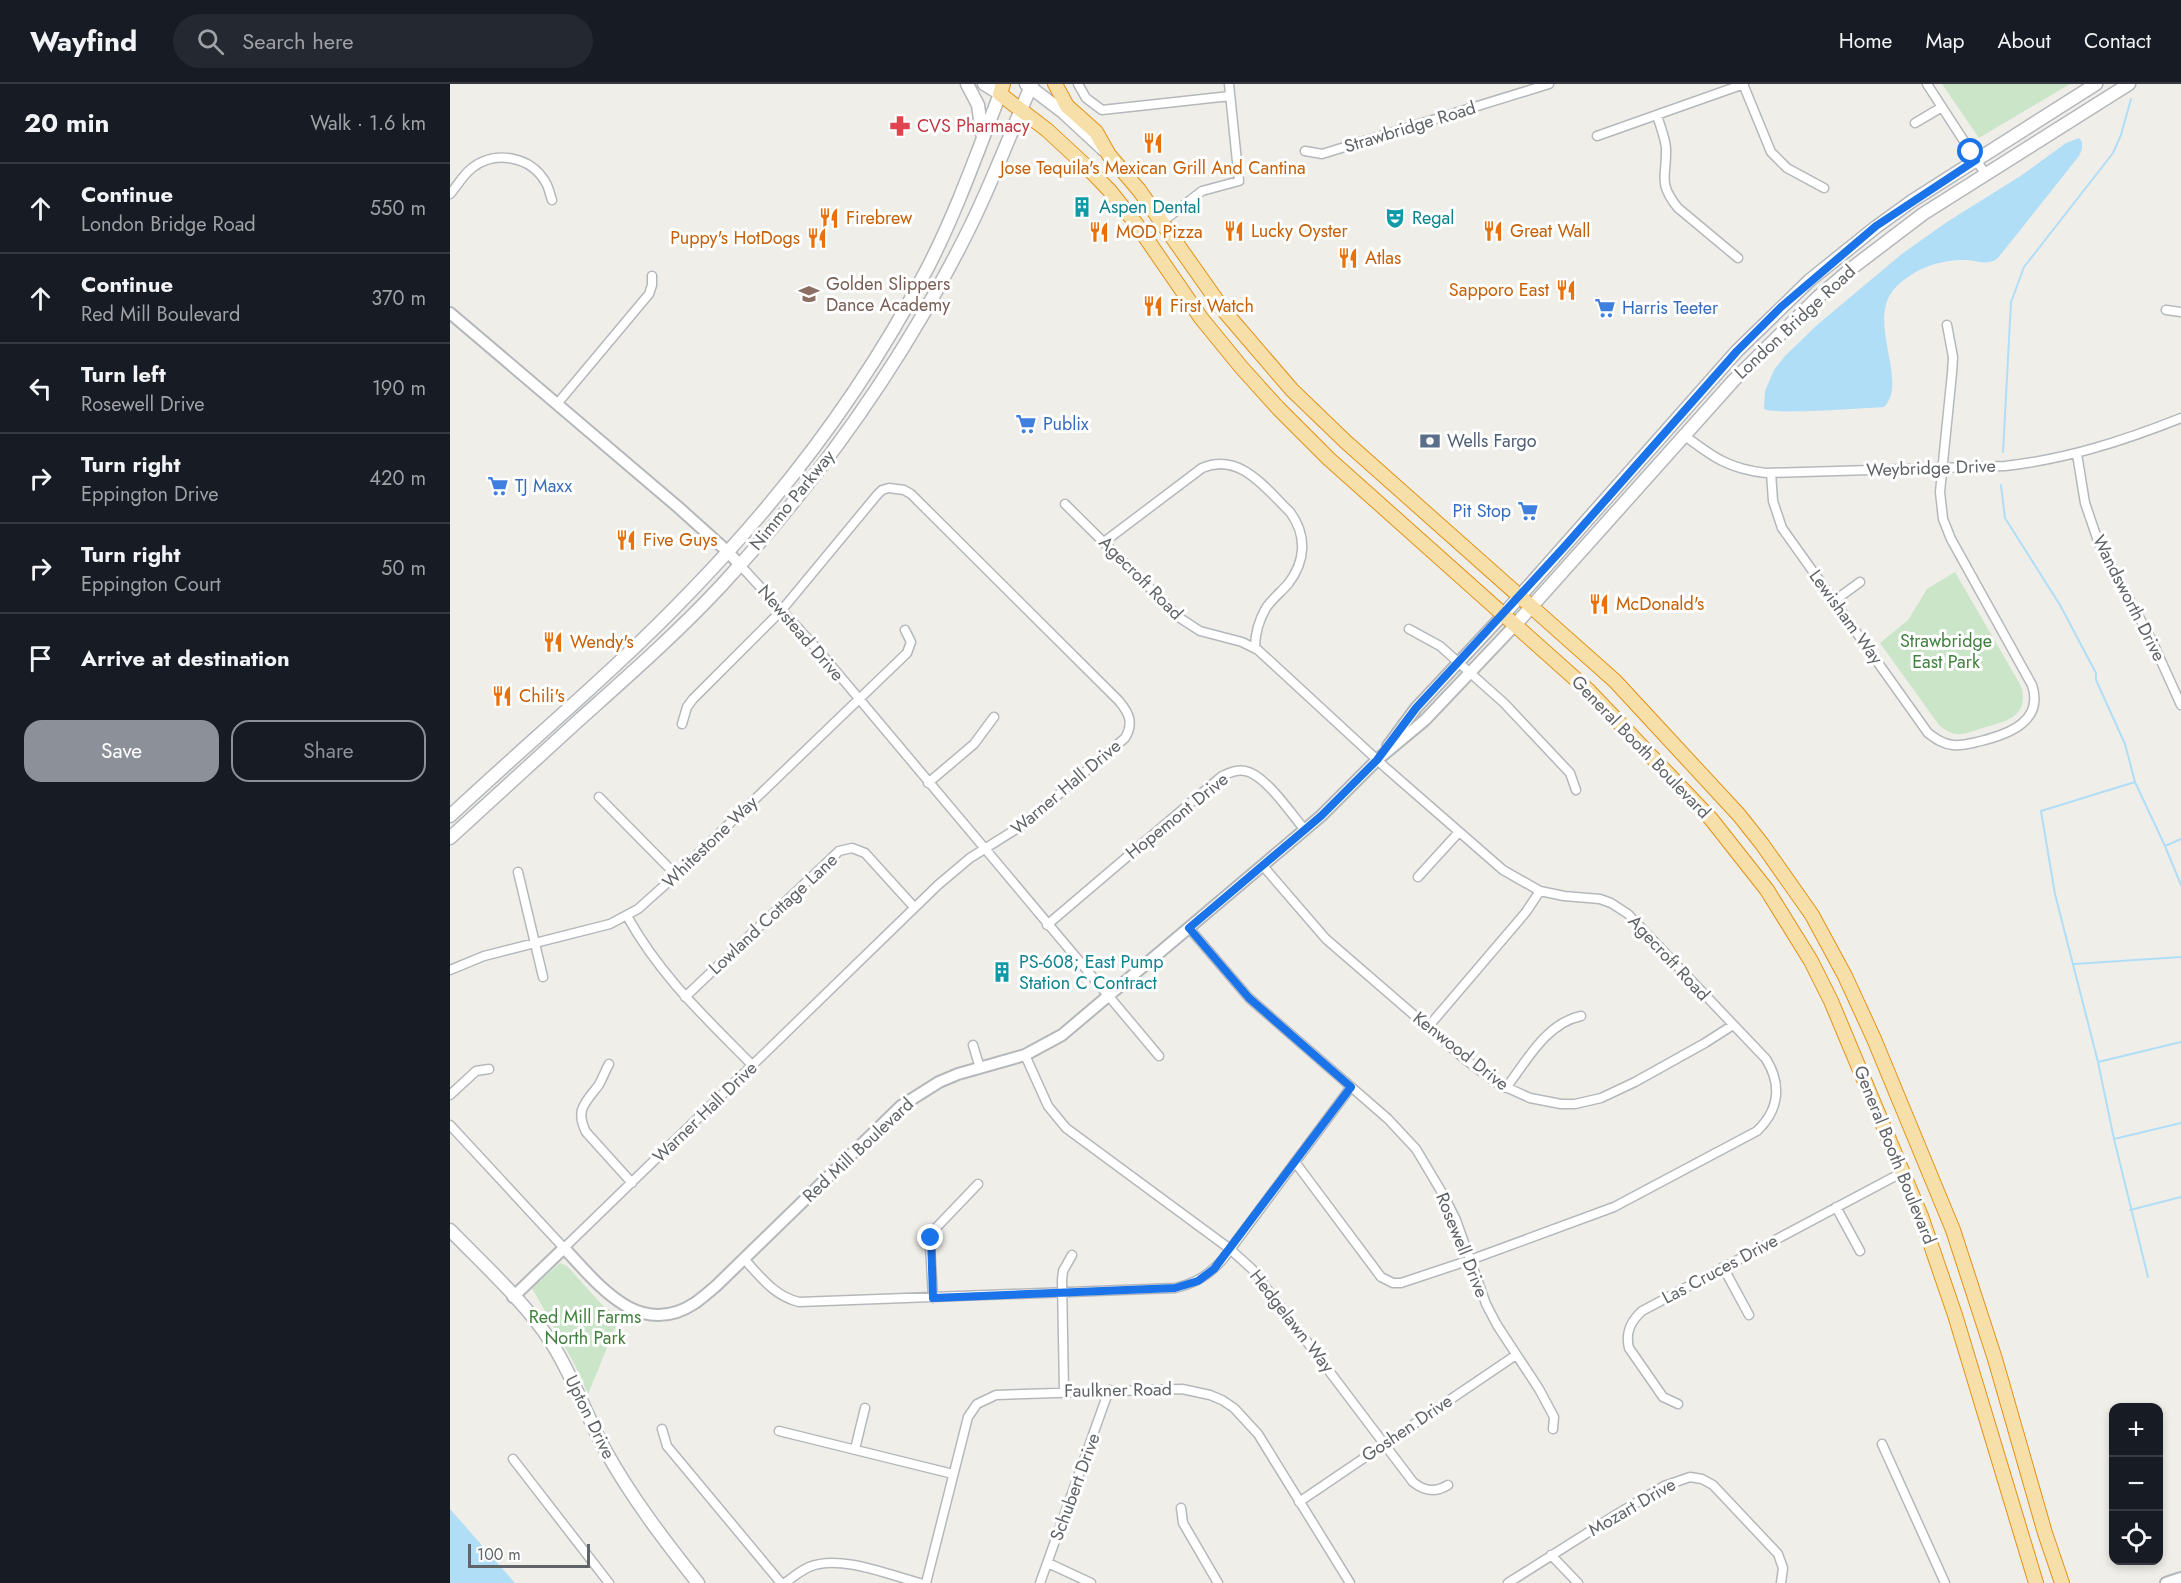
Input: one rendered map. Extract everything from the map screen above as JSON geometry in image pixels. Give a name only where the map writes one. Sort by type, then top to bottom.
[{"type":"highway","points":[[1055,84],[1067,106],[1096,132],[1109,155]]},
{"type":"highway","name":"General Booth Boulevard","points":[[1001,89],[1021,109],[1066,146],[1110,191],[1137,225],[1201,318],[1258,387],[1329,459],[1590,691],[1677,782],[1767,890],[1811,961],[1831,1001],[1903,1172],[1952,1306],[2036,1583]]},
{"type":"highway","name":"General Booth Boulevard","points":[[1109,155],[1139,190],[1225,312],[1292,390],[1346,442],[1615,681],[1739,815],[1789,881],[1831,949],[1874,1039],[1956,1239],[1995,1359],[2045,1533],[2062,1583]]},
{"type":"highway","points":[[1201,318],[1211,312],[1218,316],[1245,348],[1271,366]]},
{"type":"main road","points":[[968,84],[978,105],[983,137]]},
{"type":"main road","name":"General Booth Boulevard","points":[[984,84],[1001,89]]},
{"type":"main road","name":"London Bridge Road","points":[[1504,614],[1737,351],[1781,307],[1876,226],[2096,84]]},
{"type":"main road","name":"London Bridge Road","points":[[1516,624],[1759,353],[1818,297],[1887,240],[1923,214],[2129,84]]},
{"type":"main road","name":"Nimmo Parkway","points":[[450,838],[648,658],[740,565],[816,472],[889,369],[966,234],[1030,85]]},
{"type":"main road","name":"General Booth Boulevard","points":[[1030,85],[1109,155]]},
{"type":"main road","name":"Nimmo Parkway","points":[[450,816],[656,627],[728,552],[809,454],[846,403],[896,325],[945,232],[1001,89]]},
{"type":"main road","name":"Upton Drive","points":[[450,1230],[541,1329],[565,1365],[603,1446],[634,1498],[698,1583]]},
{"type":"street","points":[[1078,84],[1086,98],[1102,110],[1230,96]]},
{"type":"street","points":[[1162,222],[1202,191],[1239,181],[1229,84]]},
{"type":"street","name":"Strawbridge Road","points":[[1305,151],[1322,154],[1549,84]]},
{"type":"street","points":[[1597,136],[1743,84],[1771,152],[1787,168],[1824,188]]},
{"type":"street","points":[[1927,84],[1986,175]]},
{"type":"street","points":[[1916,123],[1942,107]]},
{"type":"street","points":[[1657,115],[1665,138],[1664,182],[1670,199],[1738,258]]},
{"type":"street","points":[[450,194],[471,169],[485,161],[503,158],[522,161],[535,169],[546,183],[552,201]]},
{"type":"street","points":[[557,404],[649,294],[652,276]]},
{"type":"street","points":[[2166,310],[2181,312]]},
{"type":"street","name":"Newstead Drive","points":[[450,313],[728,552],[819,651],[1159,1056]]},
{"type":"street","name":"Lewisham Way","points":[[1771,473],[1773,501],[1782,528],[1928,733],[1935,739],[1952,745],[1960,745],[1991,738],[2026,721],[2035,700],[2032,685],[1946,529],[1940,505],[1953,357],[1947,325]]},
{"type":"street","name":"Weybridge Drive","points":[[1685,436],[1713,458],[1725,464],[1753,471],[1771,473],[1942,468],[2023,464],[2077,454],[2113,444],[2181,418]]},
{"type":"street","name":"Wandsworth Drive","points":[[2077,454],[2085,503],[2098,541],[2152,640],[2181,705]]},
{"type":"street","points":[[1104,542],[1202,468],[1228,463],[1245,470],[1290,512],[1296,520],[1302,538],[1302,557],[1299,566],[1286,586],[1266,609],[1257,631],[1255,648]]},
{"type":"street","name":"Warner Hall Drive","points":[[513,1297],[914,907],[984,849],[1021,826],[1125,738],[1129,732],[1130,719],[1128,711],[1119,701],[963,544],[911,494],[904,490],[890,488],[882,490],[877,495],[781,611],[693,699],[687,707],[682,724]]},
{"type":"street","name":"Agecroft Road","points":[[1065,504],[1180,618],[1190,626],[1210,635],[1242,642],[1255,648],[1377,760],[1503,870],[1540,891],[1600,900],[1622,909],[1641,925],[1766,1059],[1777,1089],[1770,1116],[1757,1131],[1614,1207],[1470,1260],[1407,1281],[1394,1283],[1387,1281],[1368,1261],[1295,1162]]},
{"type":"street","points":[[1834,601],[1860,582]]},
{"type":"street","name":"Red Mill Boulevard","points":[[1377,760],[1416,708],[1504,614]]},
{"type":"street","name":"Red Mill Boulevard","points":[[450,1125],[617,1302],[626,1308],[649,1314],[673,1312],[695,1304],[901,1106],[939,1082],[958,1074],[1025,1055],[1062,1035],[1305,830],[1377,760],[1425,720],[1516,624]]},
{"type":"street","points":[[1409,629],[1440,646],[1504,703],[1570,773],[1576,790]]},
{"type":"street","name":"Whitestone Way","points":[[450,970],[484,956],[610,924],[627,916],[676,876],[907,653],[911,642],[906,630]]},
{"type":"street","points":[[928,783],[974,744],[994,717]]},
{"type":"street","name":"Hopemont Drive","points":[[1047,925],[1222,776],[1230,772],[1246,771],[1261,779],[1305,830]]},
{"type":"street","points":[[599,797],[676,876]]},
{"type":"street","points":[[1418,877],[1459,832]]},
{"type":"street","name":"Lowland Cottage Lane","points":[[685,996],[839,851],[852,848],[865,853],[914,907]]},
{"type":"street","name":"Kenwood Drive","points":[[1263,866],[1326,939],[1466,1060],[1506,1088],[1530,1098],[1561,1104],[1587,1102],[1608,1095],[1705,1043],[1732,1025]]},
{"type":"street","points":[[519,872],[543,977]]},
{"type":"street","points":[[1428,1027],[1526,912],[1540,891]]},
{"type":"street","points":[[627,916],[652,958],[685,996],[753,1066]]},
{"type":"street","name":"Rosewell Drive","points":[[1189,928],[1249,998],[1388,1119],[1422,1158],[1444,1196],[1486,1304],[1516,1356],[1539,1389],[1554,1418],[1553,1429]]},
{"type":"street","points":[[1506,1088],[1554,1027],[1581,1016]]},
{"type":"street","points":[[973,1045],[980,1068]]},
{"type":"street","name":"Hedgelawn Way","points":[[1025,1055],[1042,1097],[1066,1128],[1230,1249],[1252,1269],[1416,1485],[1430,1491],[1442,1489],[1448,1485]]},
{"type":"street","points":[[609,1064],[599,1084],[587,1097],[581,1109],[582,1124],[586,1132],[632,1183]]},
{"type":"street","points":[[450,1095],[476,1071],[489,1069]]},
{"type":"street","points":[[744,1259],[774,1290],[782,1296],[799,1302],[1062,1293],[1175,1288],[1187,1285],[1208,1274],[1230,1249],[1351,1087]]},
{"type":"street","name":"Las Cruces Drive","points":[[1678,1404],[1663,1397],[1633,1355],[1627,1342],[1628,1329],[1642,1311],[1903,1172]]},
{"type":"street","points":[[933,1298],[930,1245],[934,1230],[978,1184]]},
{"type":"street","points":[[1836,1207],[1860,1251]]},
{"type":"street","points":[[1064,1392],[1063,1271],[1072,1255]]},
{"type":"street","points":[[1723,1268],[1749,1315]]},
{"type":"street","name":"Goshen Drive","points":[[1299,1502],[1516,1356]]},
{"type":"street","name":"Faulkner Road","points":[[926,1583],[968,1417],[982,1400],[996,1395],[1182,1389],[1222,1400],[1234,1408],[1258,1434],[1350,1583]]},
{"type":"street","name":"Schubert Drive","points":[[1041,1583],[1109,1390]]},
{"type":"street","points":[[855,1449],[865,1408]]},
{"type":"street","points":[[662,1429],[666,1446],[781,1583]]},
{"type":"street","points":[[779,1431],[953,1474]]},
{"type":"street","points":[[1882,1444],[1945,1583]]},
{"type":"street","points":[[513,1459],[609,1583]]},
{"type":"street","name":"Mozart Drive","points":[[1509,1583],[1614,1515],[1664,1486],[1682,1479],[1696,1477],[1713,1485],[1778,1554],[1783,1568],[1781,1583]]},
{"type":"street","points":[[1181,1508],[1183,1522],[1218,1583]]},
{"type":"street","points":[[1551,1555],[1578,1583]]},
{"type":"street","points":[[785,1583],[808,1567],[829,1563],[855,1566],[920,1583]]},
{"type":"street","points":[[1048,1563],[1091,1583]]},
{"type":"street","points":[[2166,1583],[2181,1578]]},
{"type":"green space","points":[[1942,84],[2070,84],[1979,138]]},
{"type":"green space","name":"Strawbridge East Park","points":[[1955,572],[2021,686],[2023,696],[2019,711],[2008,720],[1959,734],[1949,732],[1939,725],[1880,643],[1908,620],[1927,589]]},
{"type":"green space","name":"Red Mill Farms North Park","points":[[560,1263],[567,1266],[604,1307],[620,1316],[588,1394],[575,1365],[532,1288]]},
{"type":"water","points":[[2079,138],[2082,142],[2082,149],[2079,156],[1998,258],[1987,262],[1957,260],[1938,263],[1911,275],[1896,287],[1887,300],[1884,316],[1892,382],[1891,396],[1884,407],[1802,411],[1764,409],[1765,391],[1774,370],[1817,325],[1903,253],[1947,222],[2022,175],[2066,143]]},
{"type":"water","points":[[450,1509],[515,1583],[450,1583]]},
{"type":"waterway","points":[[2003,452],[2011,302],[2024,267],[2113,153],[2121,135],[2131,99]]},
{"type":"waterway","points":[[2001,485],[2005,518],[2060,605],[2096,673],[2096,680],[2125,744],[2135,782],[2181,885]]},
{"type":"waterway","points":[[2135,782],[2041,811],[2055,894],[2098,1062],[2114,1139],[2148,1277]]},
{"type":"waterway","points":[[2165,846],[2181,839]]},
{"type":"waterway","points":[[2074,964],[2181,957]]},
{"type":"waterway","points":[[2098,1062],[2181,1042]]},
{"type":"waterway","points":[[2114,1139],[2181,1123]]},
{"type":"waterway","points":[[2130,1210],[2181,1197]]},
{"type":"place","name":"CVS Pharmacy","points":[[900,126]]},
{"type":"place","name":"Jose Tequila's Mexican Grill And Cantina","points":[[1153,143]]},
{"type":"place","name":"Aspen Dental","points":[[1082,207]]},
{"type":"place","name":"Firebrew","points":[[829,218]]},
{"type":"place","name":"Regal","points":[[1395,218]]},
{"type":"place","name":"Lucky Oyster","points":[[1234,231]]},
{"type":"place","name":"Great Wall","points":[[1493,231]]},
{"type":"place","name":"MOD Pizza","points":[[1099,232]]},
{"type":"place","name":"Puppy's HotDogs","points":[[817,238]]},
{"type":"place","name":"Atlas","points":[[1348,258]]},
{"type":"place","name":"Sapporo East","points":[[1566,290]]},
{"type":"place","name":"Golden Slippers Dance Academy","points":[[809,294]]},
{"type":"place","name":"First Watch","points":[[1153,306]]},
{"type":"place","name":"Harris Teeter","points":[[1605,308]]},
{"type":"place","name":"Publix","points":[[1026,424]]},
{"type":"place","name":"Wells Fargo","points":[[1430,441]]},
{"type":"place","name":"TJ Maxx","points":[[498,486]]},
{"type":"place","name":"Pit Stop","points":[[1528,511]]},
{"type":"place","name":"Five Guys","points":[[626,540]]},
{"type":"place","name":"McDonald's","points":[[1599,604]]},
{"type":"place","name":"Wendy's","points":[[553,642]]},
{"type":"place","name":"Chili's","points":[[502,696]]},
{"type":"place","name":"PS-608; East Pump Station C Contract","points":[[1002,972]]},
{"type":"route","points":[[931,1238],[933,1298],[1175,1288],[1198,1281],[1214,1269],[1351,1087],[1249,998],[1189,928],[1321,816],[1360,778],[1377,760],[1416,708],[1504,614],[1737,351],[1781,307],[1876,226],[1976,160],[1971,152]]}]
